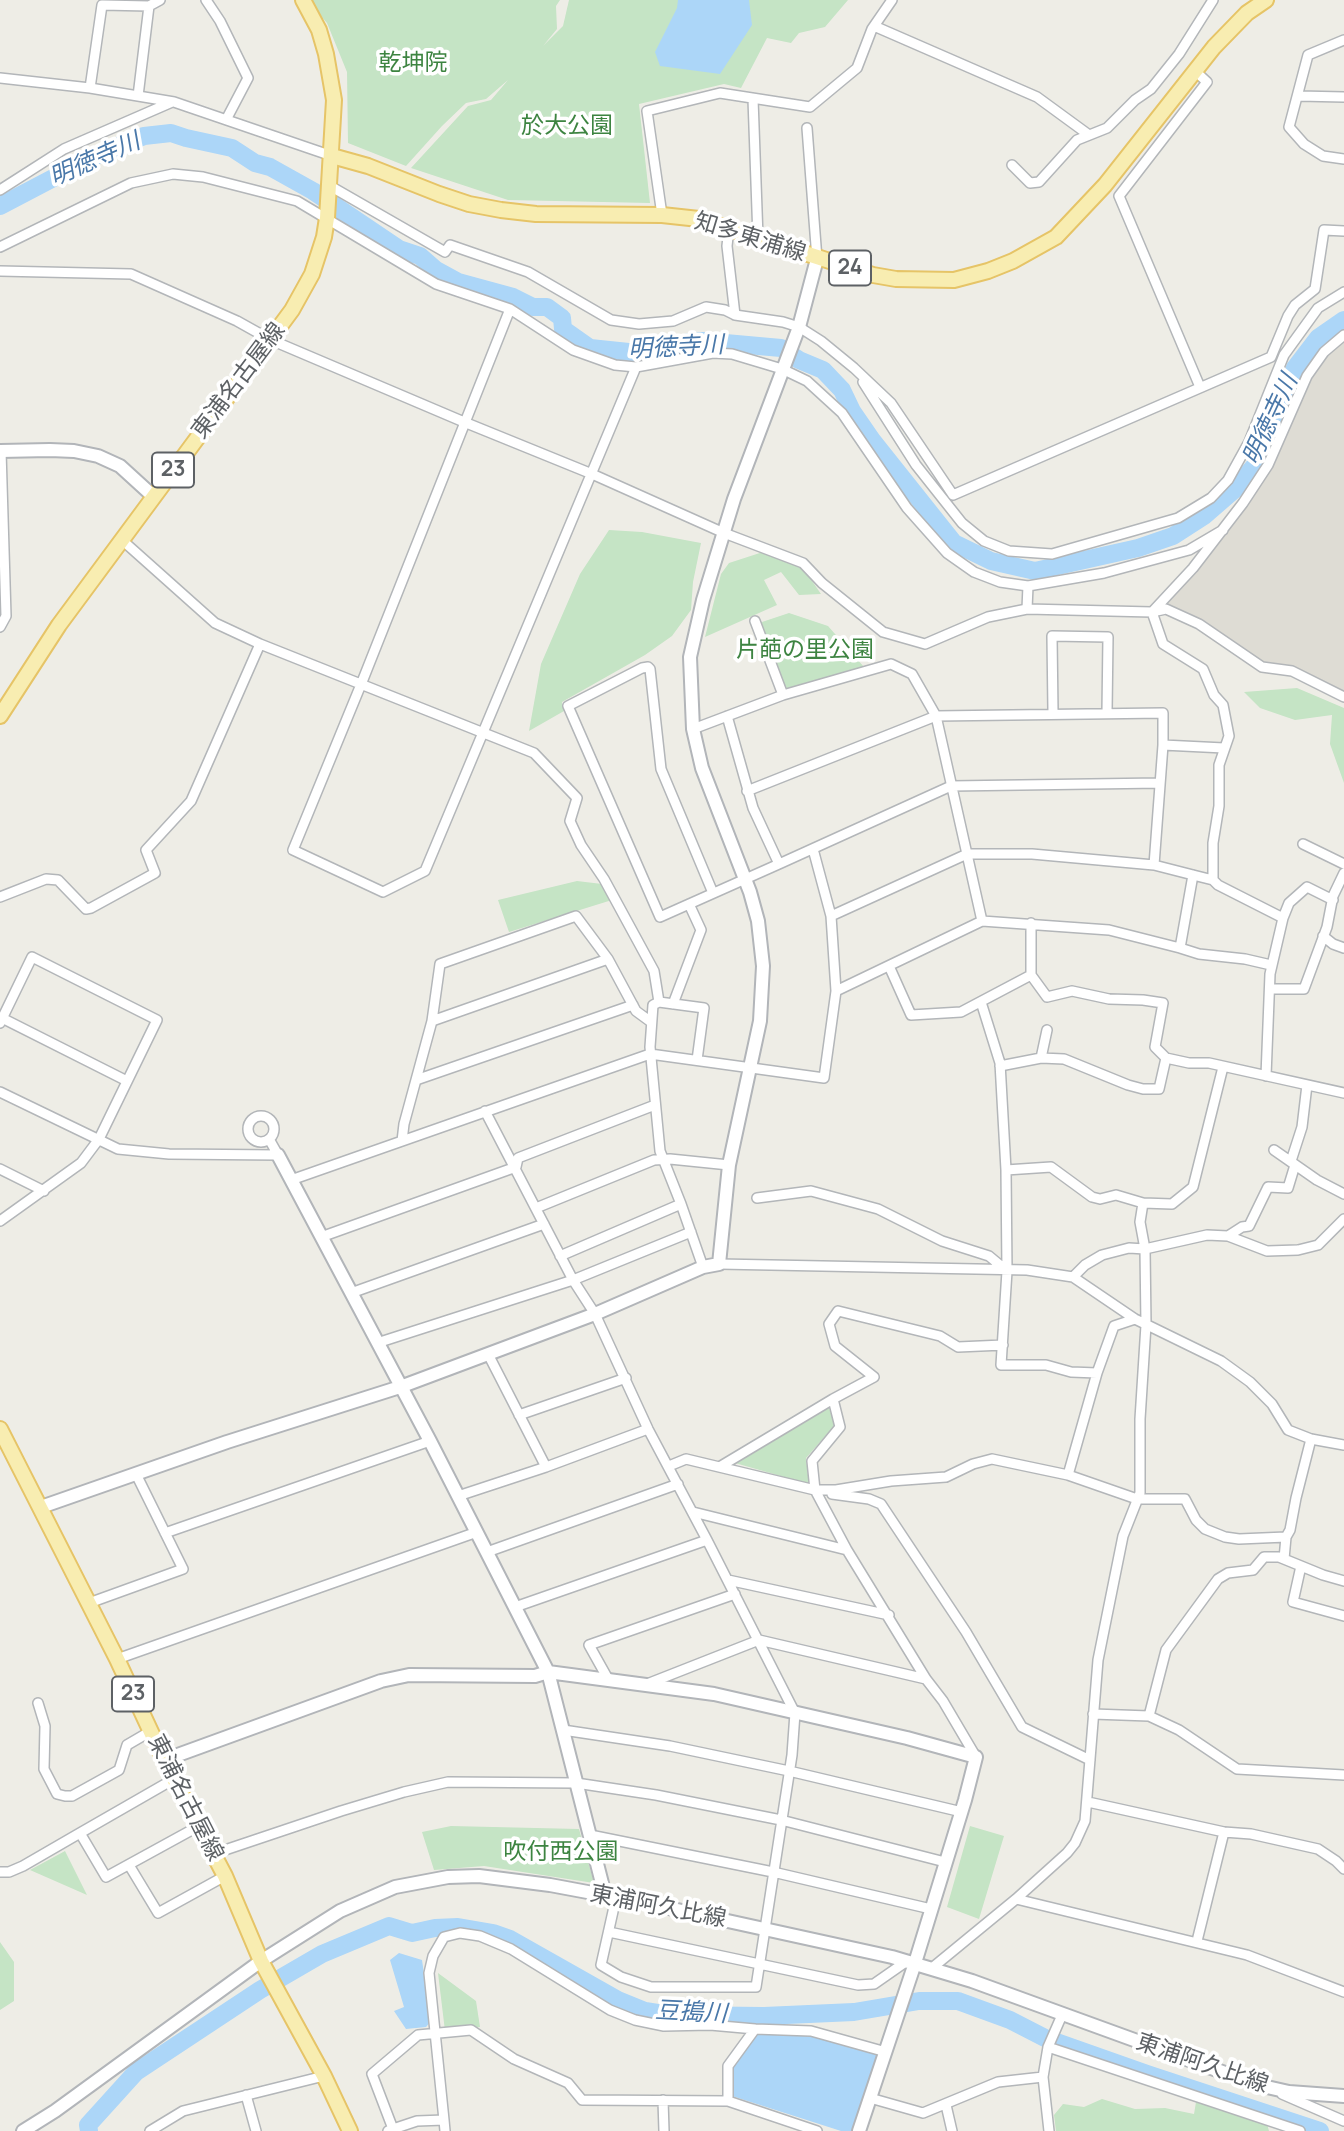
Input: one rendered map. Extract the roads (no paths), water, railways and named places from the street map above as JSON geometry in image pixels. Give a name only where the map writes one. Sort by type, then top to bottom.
[{"type":"main road","name":"東浦名古屋線","points":[[0,716],[59,625],[271,340],[298,301],[312,274],[324,237],[327,217],[334,100],[319,30],[303,0]]},
{"type":"main road","name":"知多東浦線","points":[[332,156],[368,166],[469,204],[536,214],[662,215],[699,219],[817,259],[896,279],[954,280],[988,271],[1036,250],[1056,237],[1105,185],[1194,70],[1247,13],[1266,0]]},
{"type":"main road","name":"東浦名古屋線","points":[[0,1429],[89,1602],[164,1760],[225,1876],[261,1961],[324,2076],[350,2131]]},
{"type":"street","points":[[90,88],[102,5],[149,6],[160,0]]},
{"type":"street","points":[[206,0],[220,21],[248,78],[227,118]]},
{"type":"street","points":[[662,215],[647,111],[720,93],[810,107],[857,68],[874,26],[892,0]]},
{"type":"street","points":[[1012,165],[1030,183],[1038,182],[1077,140],[1107,128],[1135,100],[1151,89],[1179,54],[1213,0]]},
{"type":"street","points":[[138,96],[149,6]]},
{"type":"street","points":[[874,26],[1037,97],[1089,135]]},
{"type":"street","points":[[1344,40],[1308,55],[1289,127],[1304,144],[1323,156],[1344,159]]},
{"type":"street","points":[[1194,70],[1207,82],[1119,196],[1200,387]]},
{"type":"street","points":[[0,78],[90,88],[174,102],[332,156]]},
{"type":"street","points":[[1299,96],[1344,97]]},
{"type":"street","points":[[753,99],[758,238]]},
{"type":"street","points":[[0,190],[64,149],[174,102]]},
{"type":"street","points":[[719,1264],[729,1165],[760,1021],[763,966],[758,921],[745,878],[702,768],[693,729],[690,657],[703,600],[734,499],[799,327],[817,259],[807,128]]},
{"type":"street","points":[[0,247],[131,183],[173,174],[204,177],[297,201],[436,284],[510,309],[573,350],[615,365],[636,367],[713,354],[732,354],[782,369],[807,381],[842,413],[907,509],[947,553],[1000,582],[1028,586],[1104,573],[1189,550],[1223,530]]},
{"type":"street","points":[[330,186],[444,252],[450,245],[528,272],[611,320],[639,324],[673,321],[706,307],[799,327],[854,368],[891,403],[953,495],[1271,357],[1288,316],[1296,305],[1315,289],[1324,230],[1344,231]]},
{"type":"street","points":[[729,228],[727,246],[735,315]]},
{"type":"street","points":[[0,271],[131,274],[237,321],[271,340],[592,474],[724,533],[803,563],[822,583],[883,632],[901,638],[925,643],[988,617],[1027,609],[1152,612],[1166,609],[1199,624],[1262,667],[1292,671],[1344,697]]},
{"type":"street","points":[[854,368],[916,465],[962,523],[984,541],[1009,551],[1052,554],[1178,518],[1211,498],[1228,480],[1249,442],[1284,355],[1318,308],[1344,292]]},
{"type":"street","points":[[510,309],[293,850],[383,892],[425,871],[636,367]]},
{"type":"street","points":[[1152,612],[1223,530],[1268,465],[1307,376],[1324,352],[1344,335]]},
{"type":"street","points":[[0,627],[6,617],[1,451],[74,451],[98,456],[120,466],[154,497]]},
{"type":"street","points":[[122,540],[215,623],[534,752],[577,798],[570,821],[581,845],[604,879],[654,971],[659,1002]]},
{"type":"street","points":[[1027,609],[1028,586]]},
{"type":"street","points":[[1152,612],[1163,644],[1203,669],[1214,695],[1223,705],[1229,736],[1219,765],[1219,806],[1213,843],[1213,880]]},
{"type":"street","points":[[755,621],[783,695]]},
{"type":"street","points":[[1053,712],[1052,636],[1108,636],[1107,712]]},
{"type":"street","points":[[0,897],[46,879],[58,880],[86,909],[155,873],[146,849],[191,800],[260,643]]},
{"type":"street","points":[[693,729],[783,695],[891,664],[912,674],[936,716],[982,921]]},
{"type":"street","points":[[713,893],[661,769],[650,669],[642,668],[568,706],[660,917],[951,786],[1160,783]]},
{"type":"street","points":[[747,790],[936,716],[1053,712],[1163,713],[1154,866]]},
{"type":"street","points":[[727,716],[747,790],[779,864]]},
{"type":"street","points":[[1163,745],[1224,748]]},
{"type":"street","points":[[1303,844],[1344,864]]},
{"type":"street","points":[[291,1180],[650,1054],[824,1079],[836,991],[831,916],[813,849]]},
{"type":"street","points":[[831,916],[967,854],[1032,854],[1154,866],[1213,880],[1217,885],[1283,918]]},
{"type":"street","points":[[1270,989],[1304,989],[1344,873]]},
{"type":"street","points":[[1180,948],[1193,875]]},
{"type":"street","points":[[1266,1076],[1271,965],[1283,918],[1289,903],[1307,887],[1333,900]]},
{"type":"street","points":[[673,1004],[701,930],[689,904]]},
{"type":"street","points":[[402,1141],[404,1124],[432,1021],[440,964],[576,916],[608,959],[636,1011],[651,1022]]},
{"type":"street","points":[[836,991],[982,921],[1109,930],[1199,954],[1271,965]]},
{"type":"street","points":[[1031,923],[1031,975],[1047,997],[1072,991],[1109,999],[1163,1003],[1155,1046],[1166,1058],[1189,1063],[1209,1063],[1344,1093]]},
{"type":"street","points":[[1323,936],[1344,948]]},
{"type":"street","points":[[0,1221],[81,1163],[99,1139],[127,1082],[157,1020],[32,957],[1,1021],[127,1082]]},
{"type":"street","points":[[432,1021],[608,959]]},
{"type":"street","points":[[889,967],[911,1015],[961,1012],[1031,975]]},
{"type":"street","points":[[697,1060],[705,1008],[659,1002],[653,1005],[650,1054],[660,1151],[703,1268]]},
{"type":"street","points":[[981,1002],[1000,1066],[1006,1170],[1007,1271],[1001,1365],[1046,1365],[1071,1373],[1097,1373]]},
{"type":"street","points":[[416,1080],[633,1004]]},
{"type":"street","points":[[1041,1058],[1047,1030]]},
{"type":"street","points":[[1000,1066],[1041,1058],[1064,1059],[1128,1085],[1159,1089],[1166,1058]]},
{"type":"street","points":[[1006,1170],[1051,1167],[1092,1197],[1100,1199],[1115,1195],[1143,1203],[1172,1204],[1192,1190],[1223,1068]]},
{"type":"street","points":[[1228,1236],[1242,1227],[1249,1226],[1268,1187],[1288,1188],[1303,1128],[1307,1085]]},
{"type":"street","points":[[0,1093],[118,1149],[169,1154],[278,1155]]},
{"type":"street","points":[[516,1167],[518,1157],[655,1105]]},
{"type":"street","points":[[269,1139],[430,1441],[548,1672],[590,1835],[611,1897],[609,1932],[601,1965],[621,1977],[651,1987],[756,1987],[795,1713],[669,1465],[648,1429],[595,1314],[573,1280],[485,1111]]},
{"type":"street","points":[[1274,1150],[1344,1194]]},
{"type":"street","points":[[536,1208],[654,1160],[729,1165]]},
{"type":"street","points":[[321,1237],[516,1167]]},
{"type":"street","points":[[0,1169],[44,1191]]},
{"type":"street","points":[[757,1198],[811,1191],[878,1209],[942,1241],[989,1255],[1007,1271]]},
{"type":"street","points":[[561,1256],[681,1203]]},
{"type":"street","points":[[932,1968],[1067,1853],[1085,1821],[1098,1660],[1124,1536],[1140,1493],[1140,1419],[1146,1325],[1145,1249],[1140,1222],[1143,1203]]},
{"type":"street","points":[[1073,1277],[1085,1265],[1102,1255],[1129,1248],[1145,1249],[1207,1235],[1228,1236],[1267,1251],[1297,1250],[1318,1245],[1344,1219]]},
{"type":"street","points":[[351,1293],[544,1224]]},
{"type":"street","points":[[377,1343],[573,1280],[691,1232]]},
{"type":"street","points":[[41,1507],[227,1442],[400,1387],[719,1264],[1027,1270],[1073,1277],[1135,1319],[1221,1360],[1250,1382],[1272,1404],[1288,1430],[1311,1439],[1344,1443]]},
{"type":"street","points":[[721,1466],[874,1377],[835,1346],[829,1324],[838,1311],[940,1336],[958,1347],[1003,1345]]},
{"type":"street","points":[[1069,1475],[1097,1373],[1114,1326],[1135,1319]]},
{"type":"street","points":[[488,1354],[546,1467]]},
{"type":"street","points":[[519,1415],[626,1378]]},
{"type":"street","points":[[833,1399],[840,1427],[812,1461],[815,1490],[847,1550],[976,1757],[962,1812],[859,2131]]},
{"type":"street","points":[[458,1496],[648,1429]]},
{"type":"street","points":[[1284,1559],[1286,1537],[1290,1530],[1311,1439]]},
{"type":"street","points":[[165,1533],[430,1441]]},
{"type":"street","points":[[669,1465],[686,1458],[815,1490],[869,1499],[881,1504],[966,1632],[1022,1727],[1090,1760]]},
{"type":"street","points":[[815,1490],[946,1477],[973,1464],[992,1459],[1069,1475],[1137,1499],[1185,1499],[1196,1520],[1205,1529],[1225,1537],[1286,1537]]},
{"type":"street","points":[[89,1602],[183,1569],[136,1474]]},
{"type":"street","points":[[487,1552],[678,1484]]},
{"type":"street","points":[[822,1503],[831,1499],[853,1497]]},
{"type":"street","points":[[693,1512],[847,1550]]},
{"type":"street","points":[[117,1659],[477,1532]]},
{"type":"street","points":[[515,1607],[707,1540]]},
{"type":"street","points":[[1149,1716],[1166,1650],[1218,1579],[1228,1573],[1253,1570],[1264,1557],[1279,1557],[1344,1581]]},
{"type":"street","points":[[1301,1566],[1293,1602],[1344,1616]]},
{"type":"street","points":[[728,1580],[889,1615]]},
{"type":"street","points":[[608,1679],[589,1645],[735,1594]]},
{"type":"street","points":[[645,1684],[759,1640],[926,1679]]},
{"type":"street","points":[[164,1760],[381,1681],[409,1675],[535,1676],[548,1672],[715,1694],[907,1738],[976,1757]]},
{"type":"street","points":[[38,1703],[45,1726],[44,1769],[57,1794],[65,1796],[72,1796],[118,1769],[127,1745],[150,1731]]},
{"type":"street","points":[[1093,1714],[1149,1716],[1179,1730],[1237,1769],[1344,1775]]},
{"type":"street","points":[[563,1730],[670,1746],[789,1770],[962,1812]]},
{"type":"street","points":[[0,1872],[9,1872],[23,1866],[174,1779]]},
{"type":"street","points":[[213,1854],[341,1811],[448,1782],[576,1783],[643,1792],[781,1820],[945,1862]]},
{"type":"street","points":[[1088,1802],[1224,1832],[1251,1834],[1318,1849],[1344,1869]]},
{"type":"street","points":[[80,1833],[106,1877],[199,1826]]},
{"type":"street","points":[[1197,1941],[1224,1832]]},
{"type":"street","points":[[590,1835],[773,1872],[931,1909]]},
{"type":"street","points":[[129,1864],[158,1913],[225,1876]]},
{"type":"street","name":"東浦阿久比線","points":[[23,2131],[39,2127],[66,2104],[261,1961],[340,1910],[382,1891],[419,1881],[479,1876],[550,1885],[765,1928],[932,1968],[1061,2019],[1270,2087],[1289,2092],[1344,2096]]},
{"type":"street","points":[[1016,1899],[1247,1955],[1344,1992]]},
{"type":"street","points":[[609,1932],[858,1985],[874,1984],[912,1964]]},
{"type":"street","points":[[446,2131],[429,1973],[433,1956],[444,1937],[460,1933],[480,1936],[511,1949],[598,2003],[635,2020],[664,2026],[710,2025],[811,2031],[886,2052]]},
{"type":"street","points":[[1049,2131],[1043,2077],[1048,2047],[1061,2019]]},
{"type":"street","points":[[728,2101],[728,2066],[755,2029]]},
{"type":"street","points":[[444,2120],[417,2121],[391,2130],[372,2074],[418,2035],[471,2031],[514,2059],[568,2083],[582,2100],[728,2101],[817,2131]]},
{"type":"street","points":[[1048,2047],[1300,2131]]},
{"type":"street","points":[[150,2131],[183,2111],[324,2076]]},
{"type":"street","points":[[870,2098],[923,2113],[998,2082],[1043,2077]]},
{"type":"street","points":[[1270,2087],[1344,2121]]},
{"type":"street","points":[[246,2095],[256,2131]]},
{"type":"street","points":[[663,2100],[664,2131]]},
{"type":"street","points":[[946,2105],[952,2131]]},
{"type":"water","points":[[678,0],[749,0],[752,25],[720,74],[660,66],[655,52],[677,8]]},
{"type":"water","points":[[399,1953],[422,1960],[431,2021],[426,2027],[406,2029],[394,2011],[404,2007],[390,1960]]},
{"type":"water","points":[[757,2034],[809,2035],[877,2055],[854,2131],[841,2131],[732,2096],[731,2066]]},
{"type":"waterway","name":"明徳寺川","points":[[0,206],[103,152],[144,136],[171,133],[232,148],[255,163],[270,167],[313,191],[399,249],[420,256],[436,270],[458,282],[513,297],[533,307],[547,307],[562,318],[563,329],[590,348],[648,354],[675,344],[703,341],[781,348],[799,360],[823,370],[842,390],[852,411],[872,440],[954,543],[991,561],[1035,571],[1138,548],[1173,536],[1204,516],[1234,490],[1256,464],[1295,368],[1318,338],[1344,320]]},
{"type":"waterway","name":"豆搗川","points":[[89,2131],[88,2125],[136,2072],[260,1990],[322,1954],[389,1926],[412,1933],[458,1927],[493,1933],[510,1939],[618,2000],[645,2011],[670,2015],[764,2016],[854,2012],[919,2001],[958,2001],[1010,2020],[1045,2038],[1320,2131]]},
{"type":"park label","name":"乾坤院","points":[[413,64]]},
{"type":"park label","name":"於大公園","points":[[567,127]]},
{"type":"park label","name":"片葩の里公園","points":[[805,651]]},
{"type":"park label","name":"吹付西公園","points":[[561,1853]]}]
